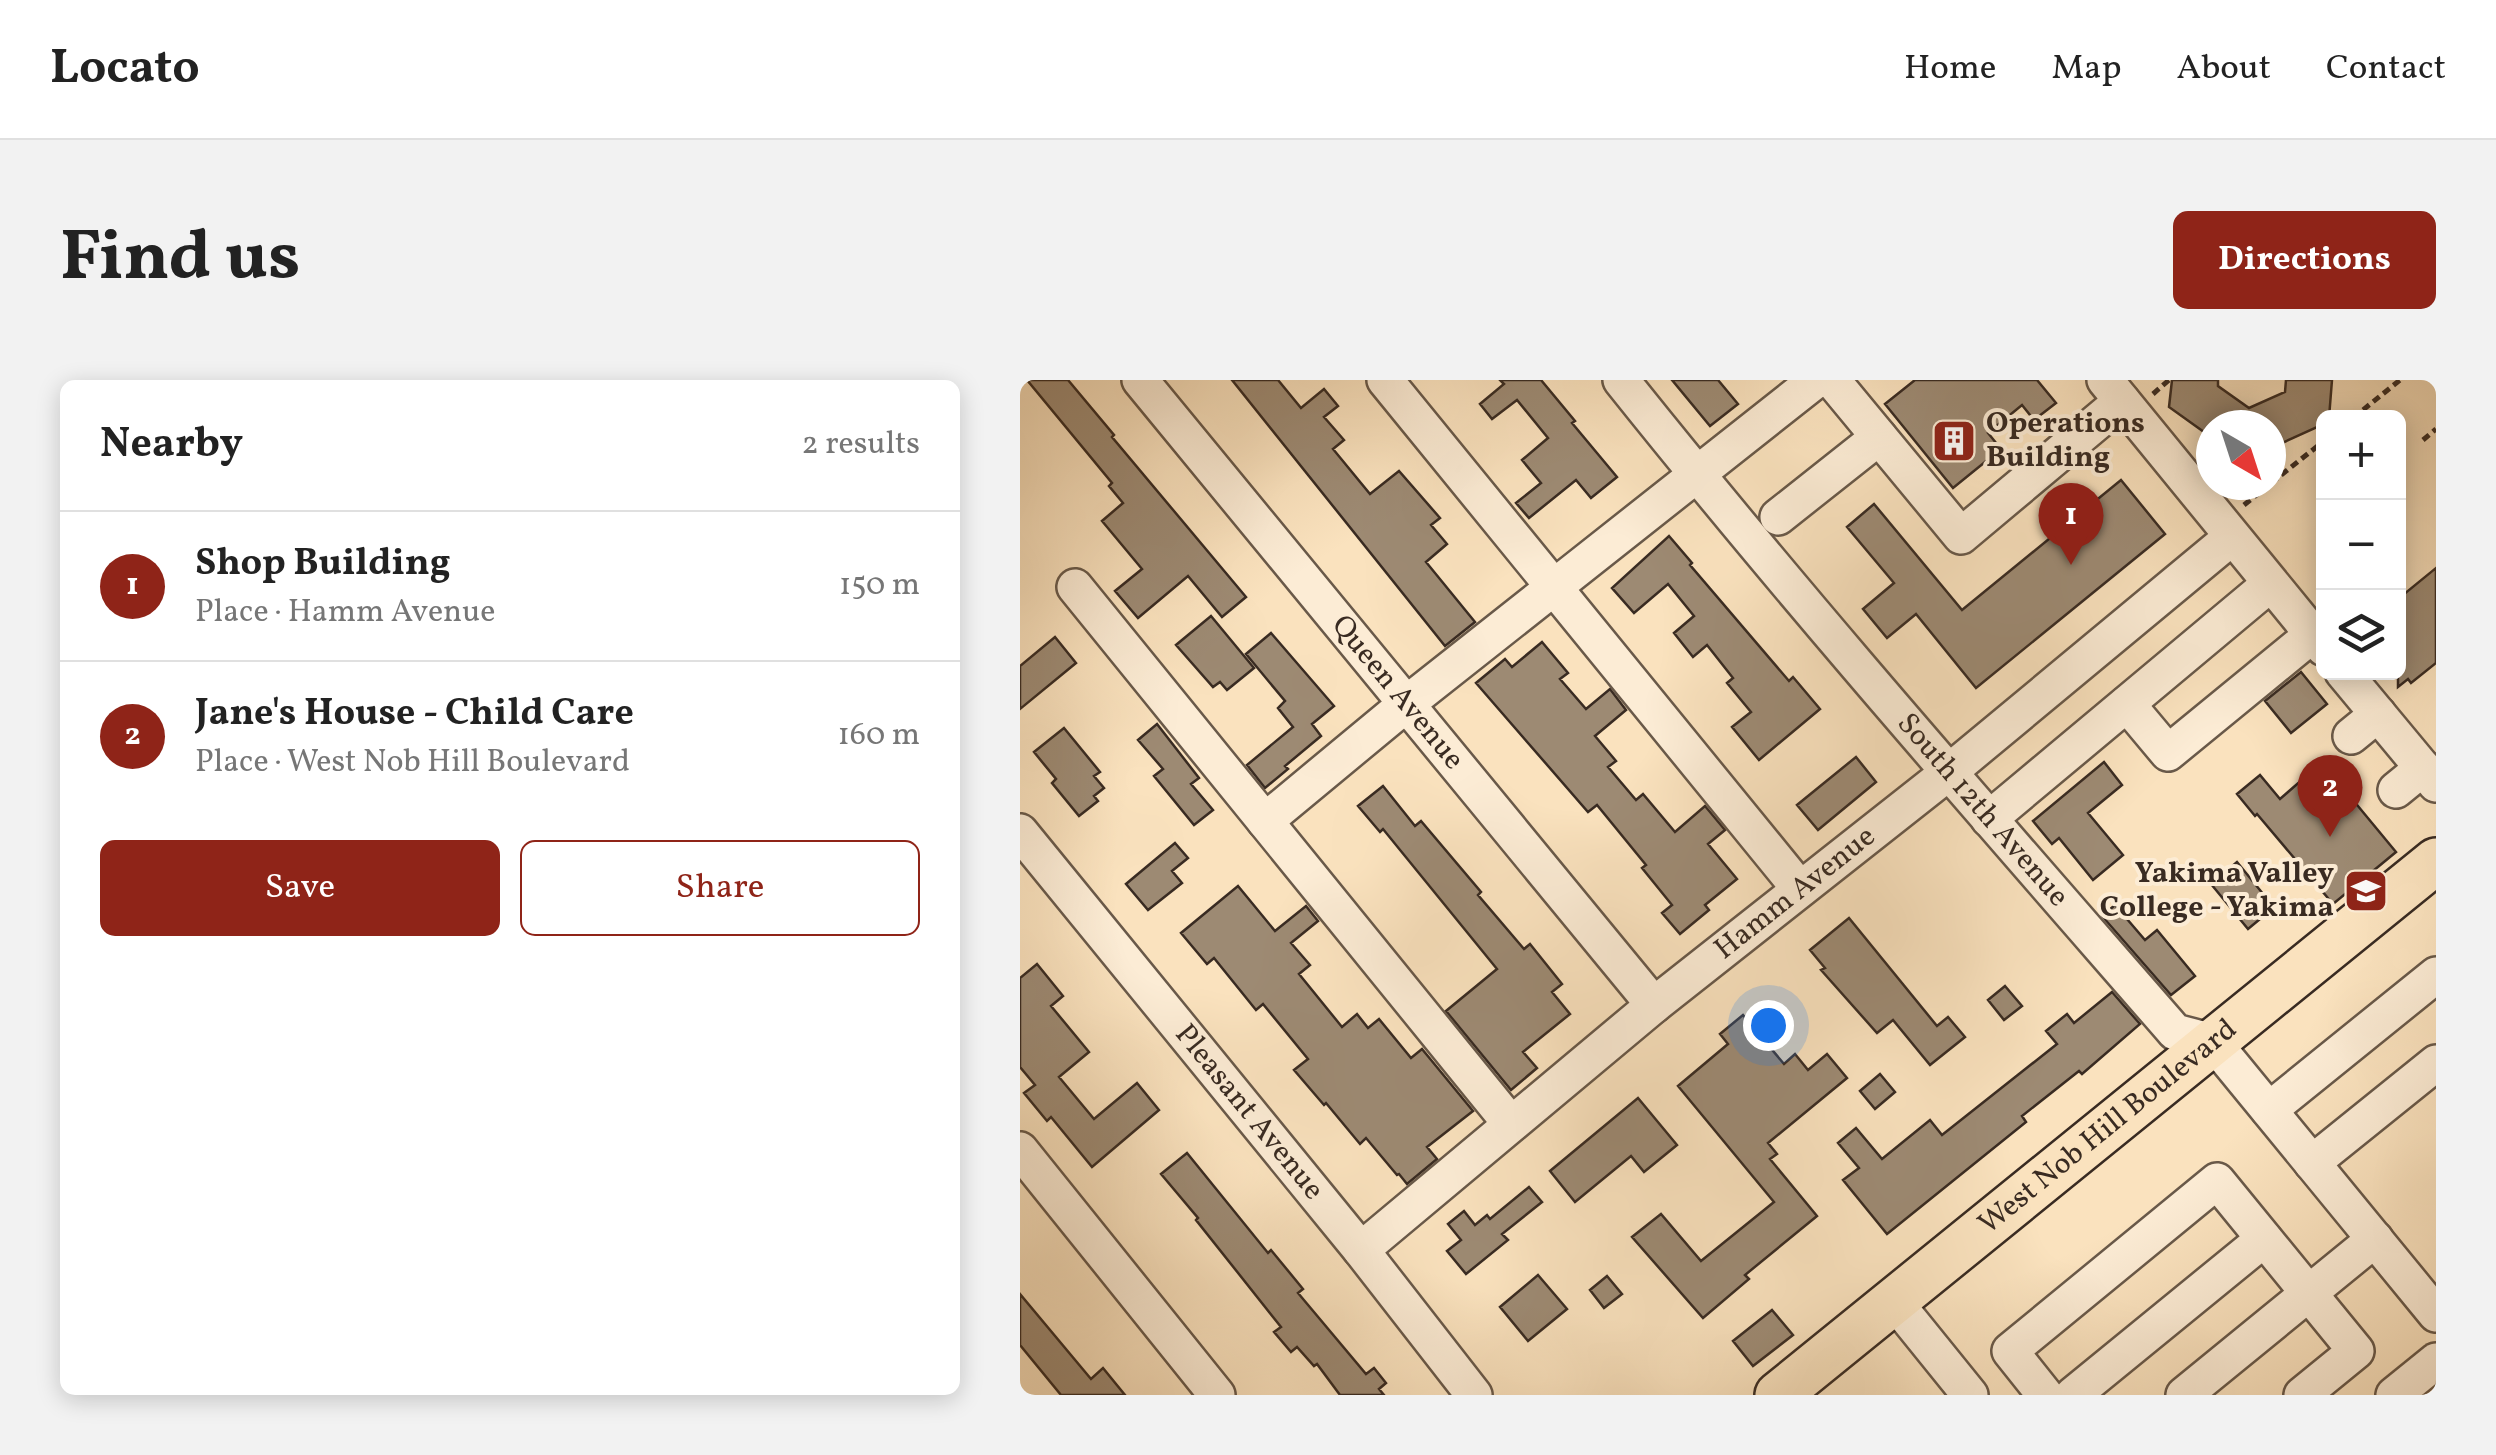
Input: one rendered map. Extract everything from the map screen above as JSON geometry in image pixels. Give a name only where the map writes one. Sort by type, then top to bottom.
[{"type":"main road","name":"West Nob Hill Boulevard","points":[[1778,1395],[2436,860]]},
{"type":"street","name":"Queen Avenue","points":[[1140,380],[1654,1006]]},
{"type":"street","points":[[1385,380],[1800,889]]},
{"type":"street","name":"South 12th Avenue","points":[[1621,380],[1989,819],[2175,1032],[2213,1042],[2436,1314]]},
{"type":"street","points":[[1265,821],[1405,705],[1816,380]]},
{"type":"street","points":[[1832,380],[1961,536],[2114,391],[2316,640]]},
{"type":"street","points":[[1778,517],[1879,437]]},
{"type":"street","name":"Hamm Avenue","points":[[1361,1250],[1654,1006],[1948,772],[2232,537]]},
{"type":"street","points":[[1989,819],[2270,584]]},
{"type":"street","points":[[1075,587],[1511,1124]]},
{"type":"street","points":[[2127,704],[2168,753],[2316,643]]},
{"type":"street","points":[[2347,680],[2365,725],[2418,781]]},
{"type":"street","name":"Pleasant Avenue","points":[[1020,832],[1361,1250],[1474,1395]]},
{"type":"street","points":[[2269,1110],[2436,975]]},
{"type":"street","points":[[2312,1163],[2436,1063]]},
{"type":"street","points":[[1020,1150],[1216,1395]]},
{"type":"street","points":[[2045,1395],[2010,1352],[2217,1182],[2356,1351],[2302,1395]]},
{"type":"street","points":[[2184,1395],[2374,1238]]},
{"type":"street","points":[[2074,1395],[2264,1239]]},
{"type":"street","points":[[1894,1301],[1970,1395]]},
{"type":"street","points":[[2394,1395],[2436,1361]]},
{"type":"path","points":[[2363,410],[2400,380]]},
{"type":"path","points":[[2422,440],[2436,429]]},
{"type":"path","points":[[2286,471],[2316,447]]},
{"type":"building","points":[[1027,380],[1068,380],[1246,597],[1222,617],[1188,576],[1138,618],[1115,591],[1142,569],[1102,521],[1123,503],[1109,486],[1112,483]]},
{"type":"building","points":[[1232,380],[1278,380],[1301,408],[1324,389],[1338,406],[1324,417],[1344,440],[1333,449],[1370,494],[1399,471],[1440,518],[1431,525],[1447,544],[1426,562],[1475,622],[1445,646]]},
{"type":"building","points":[[1500,380],[1541,380],[1617,477],[1591,498],[1576,480],[1529,518],[1516,503],[1541,483],[1522,460],[1548,438],[1517,400],[1492,419],[1480,404],[1504,384]]},
{"type":"building","points":[[1672,380],[1718,380],[1738,404],[1710,426]]},
{"type":"building","name":"Operations Building","points":[[1915,380],[2037,380],[2056,403],[2034,420],[2022,405],[1988,433],[2001,449],[1953,488],[1885,404]]},
{"type":"building","points":[[2172,380],[2218,380],[2218,386],[2249,408],[2285,392],[2286,380],[2332,380],[2330,410],[2316,410],[2316,428],[2286,441],[2286,410],[2196,410],[2196,426],[2169,407]]},
{"type":"building","points":[[2121,480],[2165,534],[1976,688],[1916,614],[1887,638],[1863,609],[1894,583],[1847,527],[1874,504],[1962,610]]},
{"type":"building","points":[[1669,536],[1789,681],[1793,677],[1820,709],[1759,760],[1732,727],[1751,712],[1727,683],[1733,678],[1707,645],[1693,657],[1674,633],[1694,616],[1668,584],[1634,613],[1612,588]]},
{"type":"building","points":[[2436,568],[2436,663],[2411,683],[2408,679],[2398,687],[2398,680],[2406,680],[2406,592]]},
{"type":"building","points":[[1211,616],[1254,668],[1227,690],[1220,682],[1213,687],[1176,645]]},
{"type":"building","points":[[1271,633],[1334,706],[1312,724],[1321,736],[1265,788],[1247,765],[1293,727],[1278,708],[1285,701],[1246,654]]},
{"type":"building","points":[[1055,637],[1076,663],[1020,709],[1020,666]]},
{"type":"building","points":[[1542,642],[1568,673],[1560,679],[1586,709],[1610,689],[1626,710],[1595,736],[1616,761],[1608,767],[1636,800],[1643,794],[1675,832],[1705,806],[1725,830],[1708,844],[1737,879],[1705,905],[1709,910],[1680,934],[1662,913],[1672,905],[1642,868],[1646,865],[1597,805],[1588,812],[1476,683],[1505,659],[1512,667]]},
{"type":"building","points":[[2301,672],[2327,704],[2291,733],[2265,701]]},
{"type":"building","points":[[1157,724],[1199,778],[1191,784],[1213,810],[1194,825],[1154,776],[1163,769],[1138,740]]},
{"type":"building","points":[[1064,728],[1100,772],[1094,776],[1104,788],[1094,796],[1098,801],[1079,816],[1052,783],[1056,779],[1034,752]]},
{"type":"building","points":[[1856,757],[1876,782],[1818,830],[1797,805]]},
{"type":"building","points":[[2104,762],[2122,785],[2088,813],[2123,855],[2093,880],[2059,838],[2052,844],[2033,821]]},
{"type":"building","points":[[2329,771],[2396,852],[2333,904],[2237,794],[2260,775],[2280,799],[2304,778],[2310,786]]},
{"type":"building","points":[[1383,786],[1415,826],[1421,821],[1524,949],[1530,944],[1562,984],[1552,992],[1570,1014],[1523,1052],[1537,1068],[1511,1090],[1446,1011],[1497,969],[1383,829],[1380,832],[1358,806]]},
{"type":"building","points":[[1175,843],[1188,858],[1172,871],[1182,883],[1148,910],[1126,884]]},
{"type":"building","points":[[2237,862],[2264,895],[2256,902],[2266,914],[2248,929],[2211,884]]},
{"type":"building","points":[[1238,886],[1275,931],[1306,906],[1318,921],[1291,943],[1310,965],[1299,974],[1342,1027],[1357,1014],[1368,1028],[1379,1019],[1411,1058],[1422,1049],[1473,1111],[1427,1147],[1437,1159],[1407,1184],[1366,1138],[1360,1144],[1294,1070],[1308,1059],[1263,1004],[1256,1010],[1214,958],[1207,964],[1181,933]]},
{"type":"building","points":[[2115,905],[2145,940],[2157,930],[2195,976],[2171,995],[2102,916]]},
{"type":"building","points":[[1849,918],[1937,1026],[1948,1017],[1965,1037],[1930,1065],[1893,1020],[1877,1033],[1821,970],[1825,968],[1810,950]]},
{"type":"building","points":[[1037,964],[1063,996],[1051,1006],[1089,1052],[1059,1077],[1094,1119],[1137,1083],[1159,1110],[1092,1167],[1051,1117],[1047,1121],[1024,1093],[1035,1085],[1020,1067],[1020,978]]},
{"type":"building","points":[[2005,986],[2022,1006],[2004,1020],[1988,1000]]},
{"type":"building","points":[[2112,992],[2140,1024],[2082,1074],[2079,1071],[2022,1116],[2026,1122],[1887,1234],[1843,1180],[1859,1168],[1838,1143],[1856,1128],[1882,1159],[1930,1120],[1942,1135],[2057,1044],[2046,1031],[2067,1014],[2074,1023]]},
{"type":"building","points":[[1743,1015],[1784,1064],[1795,1054],[1808,1070],[1827,1054],[1847,1078],[1768,1143],[1777,1154],[1770,1159],[1817,1216],[1745,1275],[1749,1279],[1703,1318],[1632,1237],[1661,1214],[1701,1261],[1774,1202],[1678,1086],[1728,1044],[1720,1034]]},
{"type":"building","points":[[1880,1074],[1895,1092],[1875,1109],[1860,1091]]},
{"type":"building","points":[[1638,1098],[1677,1145],[1644,1172],[1631,1156],[1575,1202],[1550,1171]]},
{"type":"building","points":[[1187,1153],[1268,1253],[1271,1250],[1303,1289],[1298,1293],[1366,1374],[1374,1368],[1386,1383],[1379,1389],[1384,1395],[1340,1395],[1317,1364],[1314,1366],[1297,1347],[1291,1352],[1274,1332],[1281,1327],[1161,1174]]},
{"type":"building","points":[[1529,1187],[1542,1202],[1502,1234],[1508,1240],[1466,1274],[1447,1251],[1461,1240],[1448,1224],[1464,1211],[1475,1225],[1487,1215],[1490,1219]]},
{"type":"building","points":[[1538,1275],[1567,1309],[1528,1341],[1500,1307]]},
{"type":"building","points":[[1607,1276],[1622,1294],[1604,1308],[1590,1290]]},
{"type":"building","points":[[1020,1294],[1091,1379],[1103,1368],[1125,1395],[1061,1395],[1020,1345]]},
{"type":"building","points":[[1772,1310],[1793,1335],[1753,1366],[1733,1341]]},
{"type":"place","name":"Operations Building","points":[[1954,441]]},
{"type":"place","name":"Shop Building","points":[[2071,565]]},
{"type":"place","name":"Jane's House - Child Care","points":[[2330,837]]},
{"type":"place","name":"Yakima Valley College - Yakima","points":[[2366,891]]}]
